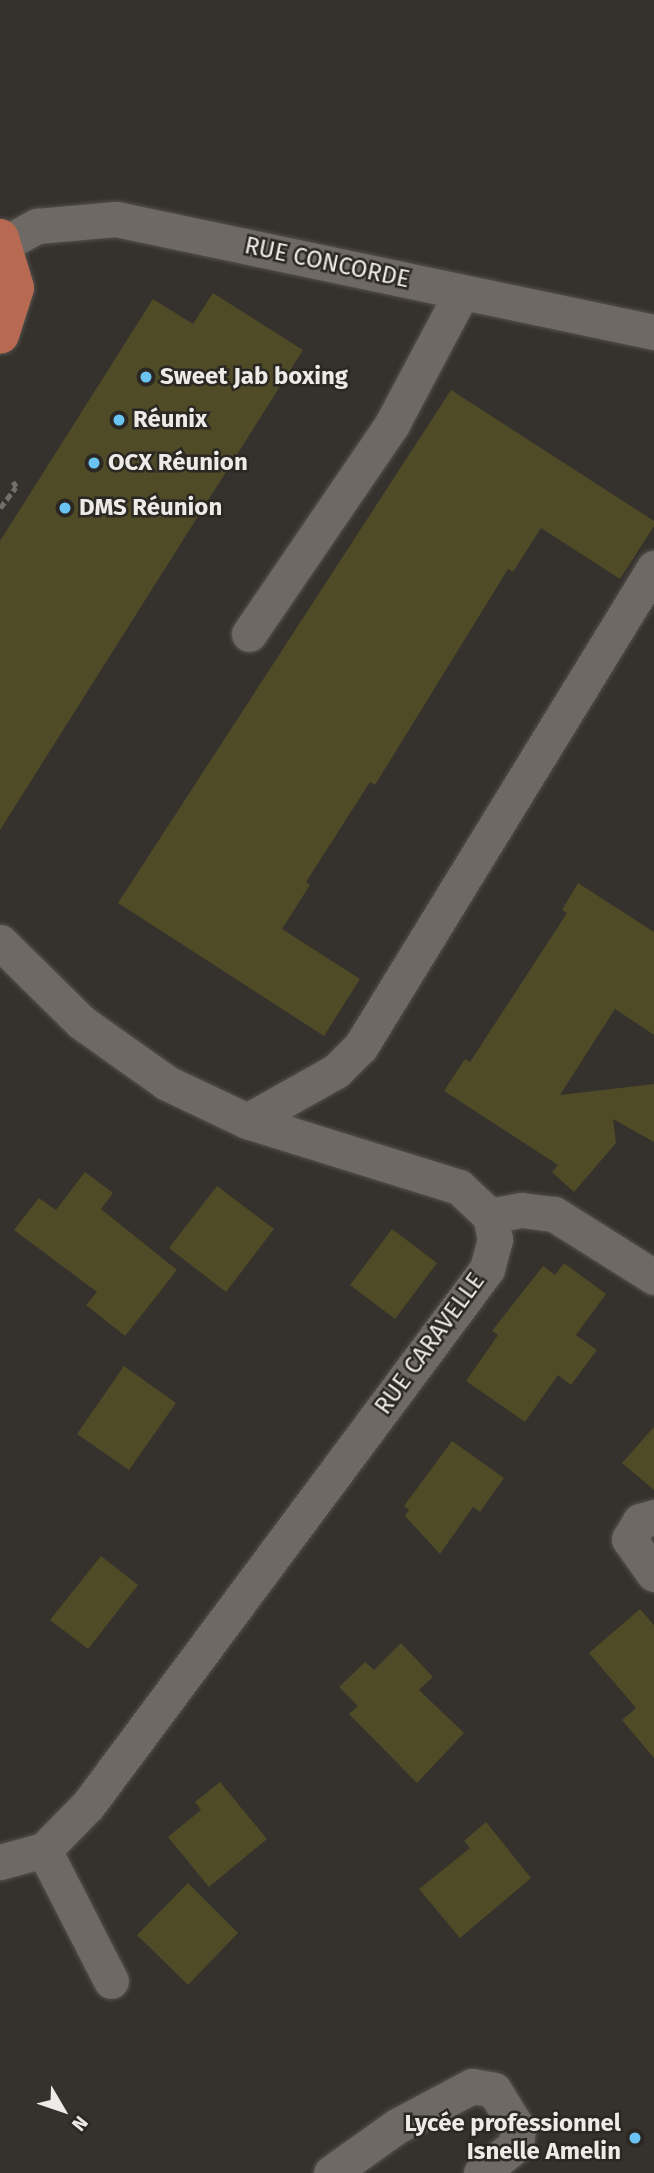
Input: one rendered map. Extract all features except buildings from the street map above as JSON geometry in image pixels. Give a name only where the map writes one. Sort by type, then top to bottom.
[{"type":"main road","points":[[0,335],[15,288],[2,241]]},
{"type":"street","name":"RUE CONCORDE","points":[[2,241],[37,226],[116,219],[654,332]]},
{"type":"street","points":[[249,635],[392,424],[462,292]]},
{"type":"street","points":[[247,1121],[336,1070],[361,1046],[654,568]]},
{"type":"street","points":[[0,942],[81,1022],[167,1083],[247,1121],[459,1187],[490,1216],[521,1210],[554,1214],[654,1277]]},
{"type":"street","name":"RUE CARAVELLE","points":[[44,1850],[88,1805],[487,1269],[495,1239],[490,1216]]},
{"type":"street","points":[[654,1517],[640,1521],[629,1539],[654,1574]]},
{"type":"street","points":[[0,1861],[44,1850],[111,1982]]},
{"type":"street","points":[[331,2173],[397,2126],[472,2086],[494,2090],[518,2129],[516,2145],[481,2173]]},
{"type":"path","points":[[0,508],[16,487],[12,482]]},
{"type":"place","name":"Sweet Jab boxing","points":[[146,377]]},
{"type":"place","name":"Réunix","points":[[119,420]]},
{"type":"place","name":"OCX Réunion","points":[[94,463]]},
{"type":"place","name":"DMS Réunion","points":[[65,508]]},
{"type":"place","name":"Lycée professionnel Isnelle Amelin","points":[[635,2138]]}]
